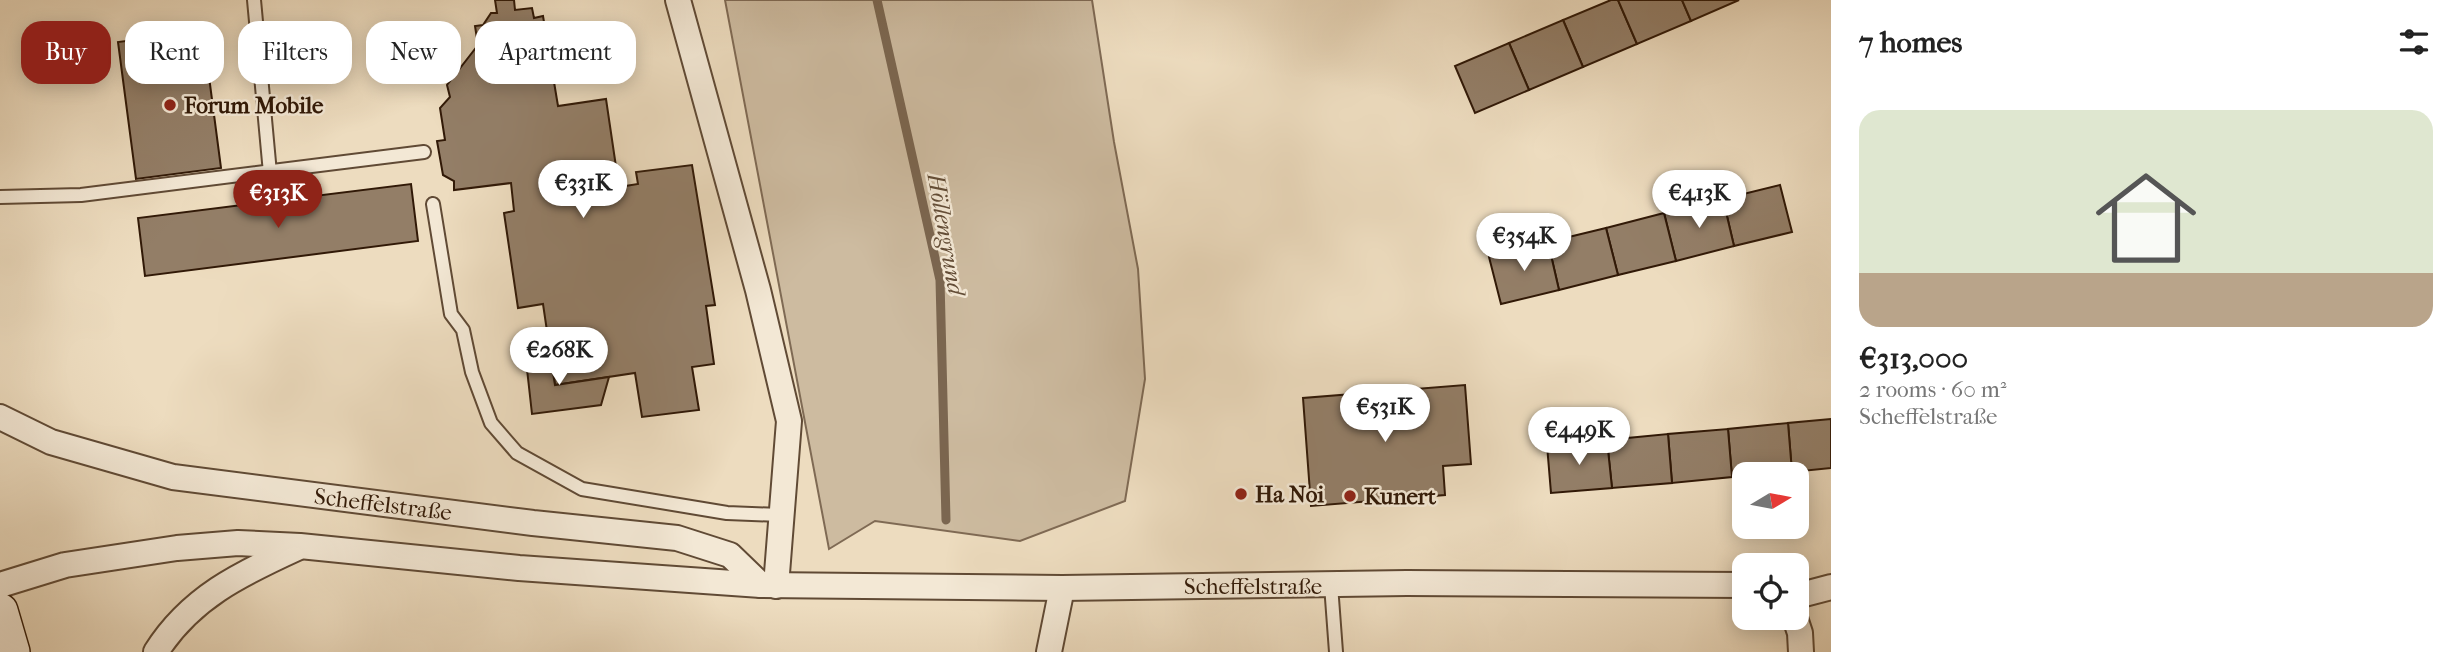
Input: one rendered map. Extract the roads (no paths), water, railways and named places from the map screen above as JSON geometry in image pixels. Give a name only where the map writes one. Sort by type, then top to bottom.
[{"type":"street","points":[[678,0],[758,290],[789,421],[780,516],[768,586]]},
{"type":"street","name":"Scheffelstraße","points":[[0,416],[51,442],[173,477],[533,523],[677,538],[730,555],[768,586]]},
{"type":"street","name":"Scheffelstraße","points":[[0,585],[65,565],[177,548],[238,543],[300,546],[519,568],[768,586],[1062,588],[1407,583],[1732,585]]},
{"type":"street","points":[[156,652],[168,633],[201,599],[249,570],[300,546]]},
{"type":"street","points":[[1809,591],[1831,587]]},
{"type":"street","points":[[1049,652],[1062,588]]},
{"type":"street","points":[[0,611],[12,652]]},
{"type":"street","points":[[1799,630],[1801,652]]},
{"type":"lane","points":[[254,0],[270,173]]},
{"type":"lane","points":[[0,197],[81,195],[424,152]]},
{"type":"lane","points":[[433,204],[451,314],[463,330],[472,372],[491,424],[517,453],[582,489],[727,513],[780,516]]},
{"type":"lane","points":[[1331,585],[1336,652]]},
{"type":"waterway","name":"Höllengrund","points":[[877,0],[940,280],[946,520]]},
{"type":"place","name":"Forum Mobile","points":[[170,105]]},
{"type":"place","name":"Ha Noi","points":[[1241,494]]},
{"type":"place","name":"Kunert","points":[[1350,496]]}]
